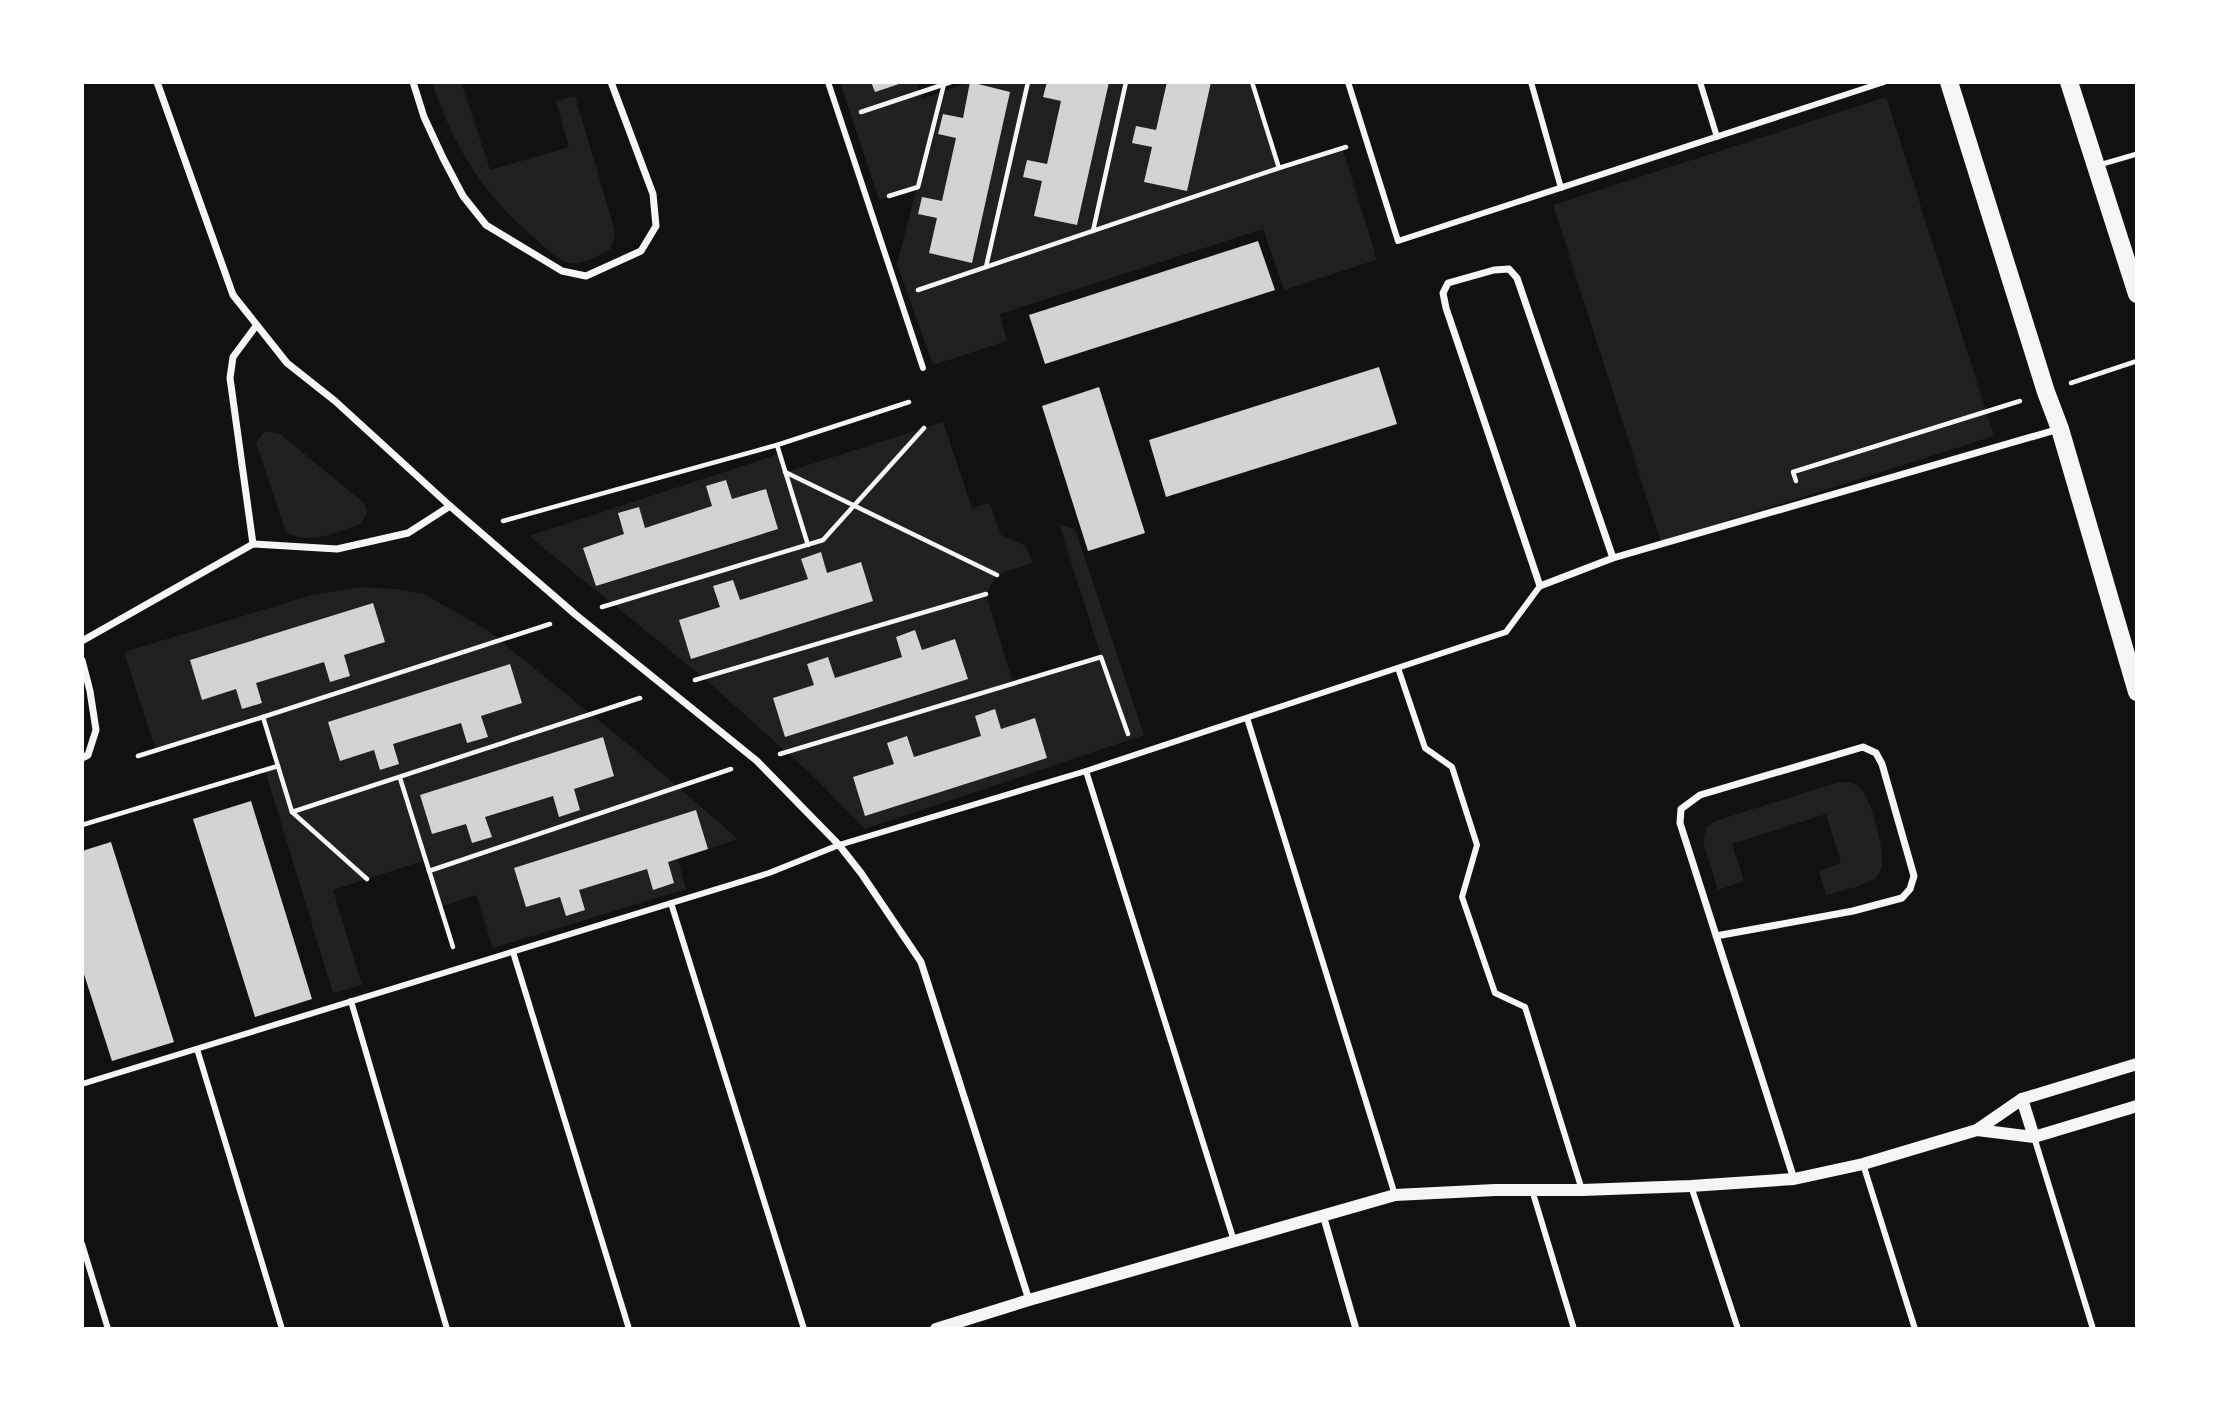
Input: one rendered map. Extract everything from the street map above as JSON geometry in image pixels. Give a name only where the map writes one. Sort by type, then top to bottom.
[{"type":"main road","points":[[1949,82],[2060,429],[2137,692]]},
{"type":"main road","points":[[2069,82],[2096,165],[2130,249],[2137,294]]},
{"type":"street","points":[[157,82],[233,295],[287,363],[335,401],[450,506],[576,615],[757,761],[839,845],[890,913],[921,962],[1029,1300]]},
{"type":"street","points":[[413,82],[424,117],[443,159],[463,196],[486,225],[562,271],[586,276],[641,251],[656,226],[653,194],[611,82]]},
{"type":"street","points":[[828,82],[923,369]]},
{"type":"street","points":[[1348,82],[1398,241],[1884,82]]},
{"type":"street","points":[[1531,82],[1560,188]]},
{"type":"street","points":[[1700,82],[1717,137]]},
{"type":"street","points":[[1540,586],[1446,308],[1443,293],[1448,283],[1494,270],[1509,269],[1517,278],[1613,558]]},
{"type":"street","points":[[253,544],[230,378],[233,357],[256,326]]},
{"type":"street","points":[[82,1084],[769,873],[839,845],[1086,771],[1398,668],[1506,632],[1540,586],[1613,558],[2060,429]]},
{"type":"street","points":[[82,641],[253,544],[337,549],[408,534],[450,506]]},
{"type":"street","points":[[82,660],[96,730],[88,755],[82,758]]},
{"type":"street","points":[[1398,668],[1425,748],[1452,767],[1476,845],[1462,897],[1495,993],[1525,1007],[1582,1190]]},
{"type":"street","points":[[1247,718],[1395,1195]]},
{"type":"street","points":[[1716,936],[1853,911],[1902,898],[1910,889],[1914,876],[1882,764],[1876,753],[1863,747],[1700,794],[1681,809],[1680,823],[1716,936],[1794,1179]]},
{"type":"street","points":[[1086,771],[1234,1243]]},
{"type":"street","points":[[671,903],[804,1329]]},
{"type":"street","points":[[513,952],[629,1329]]},
{"type":"street","points":[[351,1001],[447,1329]]},
{"type":"street","points":[[197,1049],[282,1329]]},
{"type":"street","points":[[936,1329],[1395,1195],[1447,1191],[1691,1186],[1794,1179],[1863,1164],[1977,1130],[2022,1099],[2137,1064]]},
{"type":"street","points":[[2022,1099],[2093,1329]]},
{"type":"street","points":[[1977,1130],[2034,1137],[2137,1106]]},
{"type":"street","points":[[1863,1164],[1914,1329]]},
{"type":"street","points":[[1691,1186],[1738,1329]]},
{"type":"street","points":[[1532,1190],[1574,1329]]},
{"type":"street","points":[[1323,1214],[1356,1329]]},
{"type":"street","points":[[82,1244],[108,1329]]},
{"type":"lane","points":[[2096,165],[2137,154]]},
{"type":"path","points":[[840,118],[951,82]]},
{"type":"path","points":[[986,268],[1027,82]]},
{"type":"path","points":[[1093,232],[1126,82]]},
{"type":"path","points":[[1252,82],[1279,168]]},
{"type":"path","points":[[868,204],[918,187],[944,84]]},
{"type":"path","points":[[899,296],[1346,147],[1350,159]]},
{"type":"path","points":[[2065,386],[2137,361]]},
{"type":"path","points":[[1793,472],[2029,398]]},
{"type":"path","points":[[476,528],[777,445],[909,402]]},
{"type":"path","points":[[138,756],[576,615],[823,540],[924,428]]},
{"type":"path","points":[[777,445],[808,545]]},
{"type":"path","points":[[785,472],[997,575]]},
{"type":"path","points":[[292,812],[666,689],[986,594]]},
{"type":"path","points":[[429,871],[757,761],[1101,657],[1135,755]]},
{"type":"path","points":[[263,717],[292,812],[367,878]]},
{"type":"path","points":[[82,825],[278,765]]},
{"type":"path","points":[[400,778],[460,968]]},
{"type":"shaded area","points":[[432,82],[461,82],[490,170],[569,147],[556,101],[575,96],[615,235],[610,249],[596,257],[575,263],[566,262],[553,255],[502,207],[487,189],[461,151]]},
{"type":"shaded area","points":[[840,82],[917,82],[922,99],[970,82],[1250,82],[1278,171],[1343,151],[1376,260],[1284,290],[1263,229],[1000,314],[1007,341],[933,365],[897,264],[917,188],[879,200]]},
{"type":"shaded area","points":[[1886,97],[1994,436],[1661,542],[1553,205]]},
{"type":"shaded area","points":[[943,422],[972,508],[990,503],[1001,535],[1026,546],[1032,563],[997,575],[986,594],[1013,683],[1101,656],[1059,524],[1075,529],[1144,735],[865,829],[812,775],[705,679],[529,536],[779,454],[786,472]]},
{"type":"shaded area","points":[[265,431],[280,434],[364,503],[367,513],[361,524],[314,538],[286,532],[256,443]]},
{"type":"shaded area","points":[[360,587],[424,594],[487,630],[634,749],[738,839],[678,859],[686,889],[493,948],[476,895],[440,907],[426,860],[333,890],[362,985],[333,993],[265,770],[278,766],[263,718],[156,751],[124,652],[312,595]]},
{"type":"shaded area","points":[[1839,782],[1853,783],[1860,788],[1872,812],[1882,857],[1881,868],[1875,879],[1826,895],[1819,871],[1841,863],[1826,814],[1732,844],[1744,881],[1718,890],[1703,841],[1706,828],[1715,821]]},
{"type":"building","points":[[871,82],[902,82],[902,83],[875,92]]},
{"type":"building","points":[[970,82],[1010,92],[972,263],[929,253],[937,218],[918,214],[922,197],[942,201],[956,138],[938,134],[943,114],[963,118]]},
{"type":"building","points":[[1047,82],[1109,82],[1077,225],[1034,216],[1042,181],[1023,177],[1027,160],[1047,164],[1061,101],[1043,97]]},
{"type":"building","points":[[1167,82],[1211,82],[1187,191],[1144,182],[1152,147],[1132,143],[1136,126],[1156,130]]},
{"type":"building","points":[[1258,241],[1275,290],[1045,364],[1029,315]]},
{"type":"building","points":[[1379,367],[1397,424],[1166,497],[1149,440]]},
{"type":"building","points":[[1099,387],[1145,533],[1088,551],[1042,406]]},
{"type":"building","points":[[726,480],[732,499],[766,489],[778,529],[596,586],[583,548],[624,534],[618,513],[639,507],[645,528],[712,506],[706,486]]},
{"type":"building","points":[[821,552],[827,573],[861,562],[873,601],[691,659],[679,620],[720,607],[713,586],[733,580],[740,600],[808,579],[801,559]]},
{"type":"building","points":[[373,603],[385,642],[344,655],[350,676],[330,682],[324,662],[256,683],[262,703],[242,709],[236,689],[202,700],[190,660]]},
{"type":"building","points":[[915,630],[922,650],[955,639],[968,679],[785,737],[773,698],[814,685],[807,664],[828,657],[835,678],[902,657],[896,637]]},
{"type":"building","points":[[510,664],[522,703],[481,716],[488,737],[467,743],[461,723],[393,744],[399,764],[380,770],[374,750],[340,761],[328,722]]},
{"type":"building","points":[[995,709],[1001,729],[1035,718],[1047,758],[865,816],[853,777],[894,764],[887,743],[907,736],[914,757],[981,736],[975,716]]},
{"type":"building","points":[[603,737],[614,776],[574,789],[580,810],[559,817],[553,796],[485,817],[492,837],[472,843],[466,824],[432,834],[420,795]]},
{"type":"building","points":[[251,801],[312,999],[255,1017],[193,819]]},
{"type":"building","points":[[696,810],[708,849],[668,862],[674,883],[653,890],[647,869],[579,890],[585,910],[566,916],[560,897],[526,907],[514,868]]},
{"type":"building","points":[[111,842],[174,1042],[112,1061],[82,968],[82,851]]}]
